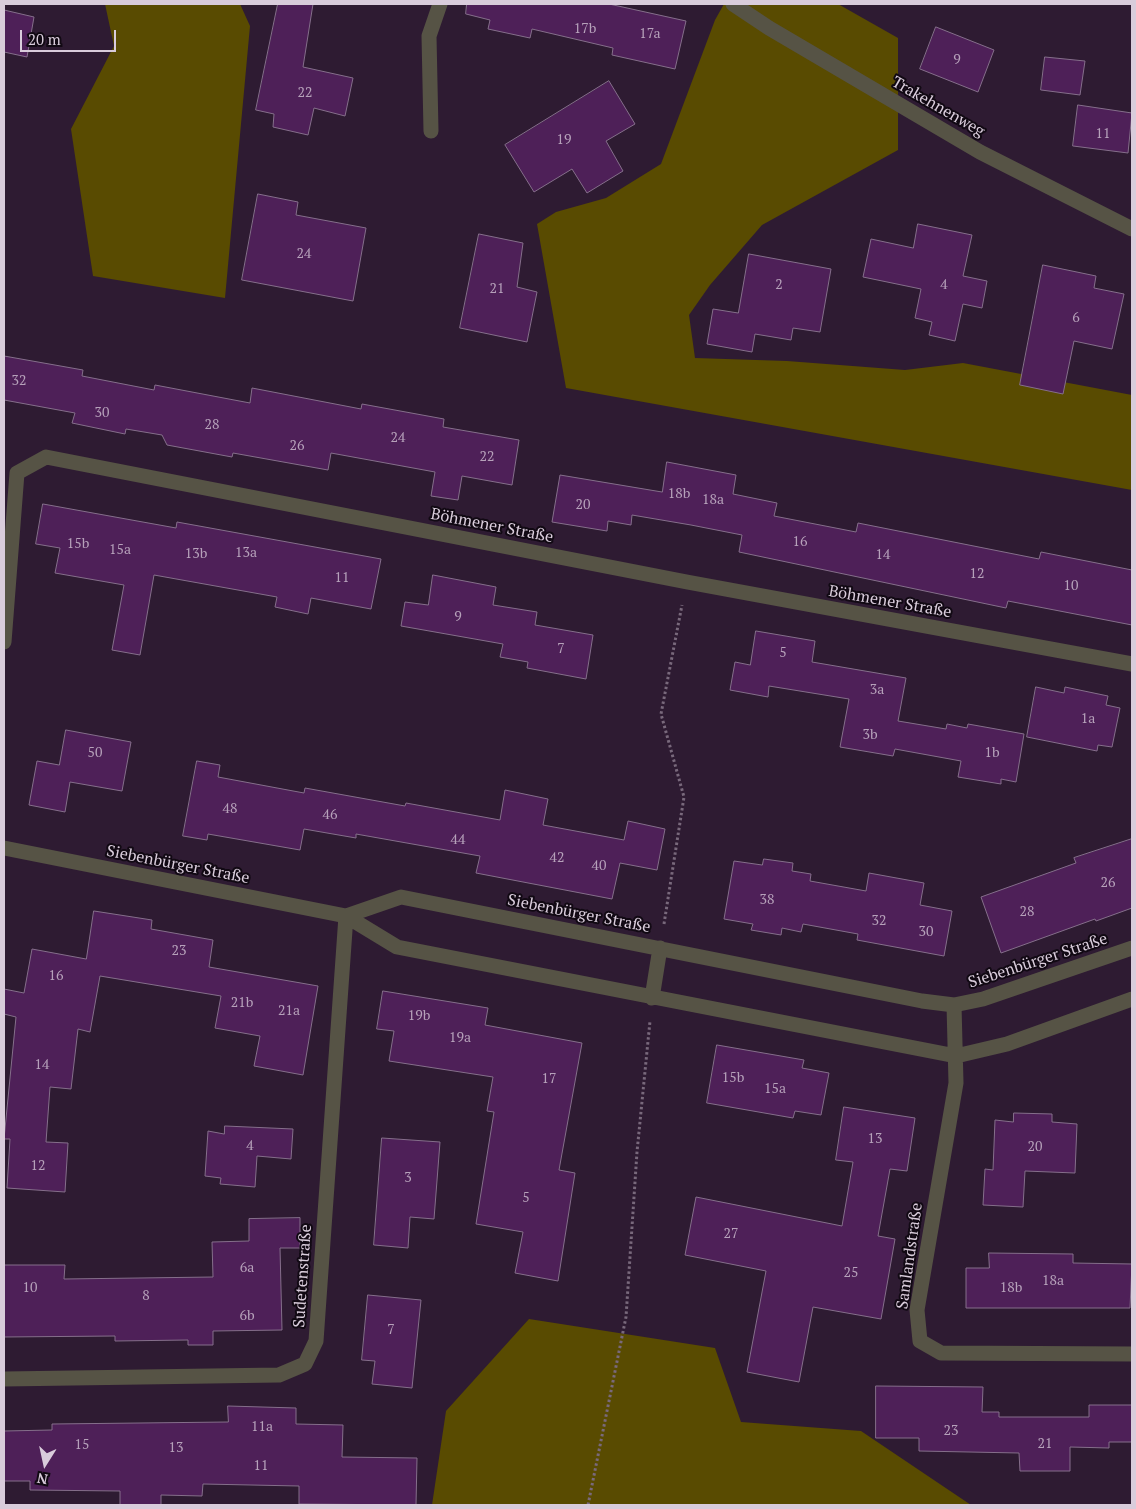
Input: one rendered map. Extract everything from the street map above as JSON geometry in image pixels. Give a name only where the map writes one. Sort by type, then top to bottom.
[{"type":"street","points":[[431,131],[429,36],[440,4]]},
{"type":"street","name":"Trakehnenweg","points":[[733,4],[769,28],[980,152],[1132,229]]},
{"type":"street","name":"Böhmener Straße","points":[[4,642],[17,473],[46,457],[687,582],[1132,664]]},
{"type":"street","name":"Siebenbürger Straße","points":[[4,848],[346,916],[397,948],[956,1056],[1006,1044],[1132,999]]},
{"type":"street","name":"Siebenbürger Straße","points":[[346,916],[401,897],[922,1001],[954,1005],[984,999],[1132,948]]},
{"type":"street","name":"Sudetenstraße","points":[[4,1379],[279,1375],[305,1364],[316,1341],[346,916]]},
{"type":"street","name":"Siebenbürger Straße","points":[[652,998],[660,948]]},
{"type":"street","name":"Siebenbürger Straße","points":[[954,1005],[956,1082]]},
{"type":"street","name":"Samlandstraße","points":[[956,1082],[917,1310],[920,1341],[941,1353],[1132,1354]]},
{"type":"path","points":[[660,948],[684,797],[661,714],[687,582]]},
{"type":"path","points":[[588,1505],[626,1317],[637,1152],[652,998]]},
{"type":"shaded area","points":[[105,4],[240,4],[250,26],[225,298],[93,276],[71,129],[114,46]]},
{"type":"shaded area","points":[[724,4],[838,4],[898,38],[898,150],[762,225],[710,285],[689,315],[695,358],[787,361],[905,370],[963,363],[1132,395],[1132,490],[566,388],[537,224],[556,212],[606,198],[661,164],[715,20]]},
{"type":"shaded area","points":[[529,1319],[715,1348],[741,1422],[861,1431],[971,1505],[432,1505],[446,1411]]},
{"type":"building","points":[[278,4],[313,4],[303,67],[353,78],[345,116],[314,108],[308,135],[273,127],[274,114],[256,110]]},
{"type":"building","points":[[467,4],[609,4],[686,21],[675,69],[612,55],[613,48],[532,29],[530,38],[488,29],[490,20],[466,14]]},
{"type":"building","points":[[4,10],[34,17],[27,57],[4,52]]},
{"type":"building","points":[[936,27],[994,50],[978,92],[920,69]]},
{"type":"building","points":[[1045,57],[1085,61],[1080,95],[1041,90]]},
{"type":"building","points":[[609,81],[635,124],[606,141],[623,171],[587,193],[572,169],[534,192],[505,145]]},
{"type":"building","points":[[1078,105],[1132,113],[1128,153],[1073,146]]},
{"type":"building","points":[[258,194],[298,202],[296,215],[366,228],[353,301],[242,280]]},
{"type":"building","points":[[918,224],[972,235],[963,276],[987,281],[982,308],[963,304],[955,341],[929,335],[932,322],[915,318],[921,289],[863,277],[871,239],[913,248]]},
{"type":"building","points":[[479,234],[523,243],[517,287],[537,292],[527,342],[460,328]]},
{"type":"building","points":[[749,254],[831,269],[820,332],[793,328],[791,340],[755,334],[752,352],[707,344],[713,309],[738,313]]},
{"type":"building","points":[[1043,265],[1096,276],[1094,288],[1124,294],[1112,349],[1074,341],[1063,394],[1020,385]]},
{"type":"building","points":[[4,356],[83,370],[82,376],[154,390],[155,385],[250,403],[252,388],[361,409],[362,404],[444,419],[443,427],[519,440],[512,485],[462,476],[458,500],[431,496],[435,472],[331,453],[328,470],[233,453],[232,457],[167,445],[162,435],[126,429],[125,434],[72,423],[75,413],[4,400]]},
{"type":"building","points":[[667,462],[736,475],[733,494],[777,503],[774,516],[856,532],[858,523],[1039,559],[1041,552],[1132,570],[1132,625],[1008,601],[1006,608],[739,552],[742,535],[691,525],[632,515],[631,525],[608,521],[607,531],[552,522],[560,475],[662,492]]},
{"type":"building","points":[[43,504],[176,528],[177,522],[381,559],[371,609],[311,598],[308,614],[275,607],[277,597],[154,575],[140,655],[112,650],[124,585],[55,573],[60,548],[36,544]]},
{"type":"building","points":[[433,575],[496,587],[493,605],[537,612],[535,625],[593,635],[586,679],[527,668],[528,662],[500,657],[503,644],[401,626],[405,602],[428,605]]},
{"type":"building","points":[[756,631],[815,641],[812,662],[906,678],[898,721],[946,729],[947,724],[967,728],[968,724],[1024,734],[1016,782],[1001,779],[1001,784],[958,777],[961,761],[895,749],[893,756],[840,747],[849,699],[769,686],[768,697],[730,690],[735,662],[750,665]]},
{"type":"building","points":[[1036,687],[1064,693],[1065,687],[1108,696],[1106,705],[1120,708],[1112,747],[1098,745],[1097,751],[1027,737]]},
{"type":"building","points":[[66,730],[131,742],[122,791],[70,782],[65,812],[29,805],[37,761],[59,765]]},
{"type":"building","points":[[197,761],[220,765],[218,777],[304,793],[305,788],[405,806],[406,803],[500,820],[505,790],[548,799],[543,825],[624,840],[628,821],[665,829],[657,870],[620,863],[612,899],[476,873],[480,856],[356,834],[356,838],[304,829],[300,850],[208,834],[207,840],[183,836]]},
{"type":"building","points":[[1132,839],[1132,908],[1096,921],[1095,919],[1001,953],[981,897],[1076,863],[1074,858]]},
{"type":"building","points":[[764,859],[793,863],[792,871],[811,874],[810,881],[866,891],[869,873],[924,883],[920,905],[952,911],[944,956],[857,940],[858,934],[803,924],[801,932],[782,928],[781,935],[751,930],[753,924],[724,919],[734,861],[762,865]]},
{"type":"building","points":[[94,911],[152,920],[151,929],[213,940],[209,967],[318,986],[303,1075],[254,1066],[260,1036],[215,1028],[221,996],[100,976],[90,1032],[78,1029],[71,1089],[50,1087],[46,1142],[68,1143],[65,1192],[7,1188],[10,1139],[4,1139],[16,1017],[4,1014],[4,989],[24,993],[32,949],[86,959]]},
{"type":"building","points":[[383,991],[488,1008],[485,1025],[582,1043],[559,1170],[575,1173],[558,1281],[515,1273],[523,1232],[476,1224],[494,1112],[487,1111],[493,1077],[389,1061],[394,1031],[377,1029]]},
{"type":"building","points":[[717,1045],[804,1060],[802,1068],[829,1073],[821,1115],[795,1111],[793,1118],[707,1103]]},
{"type":"building","points":[[844,1107],[915,1118],[907,1171],[890,1169],[878,1236],[895,1239],[881,1319],[813,1307],[799,1382],[747,1372],[766,1271],[685,1255],[696,1197],[842,1226],[853,1162],[836,1160]]},
{"type":"building","points":[[1014,1113],[1052,1114],[1052,1122],[1077,1124],[1075,1173],[1025,1171],[1023,1207],[983,1205],[985,1169],[993,1170],[995,1120],[1013,1122]]},
{"type":"building","points":[[225,1126],[293,1129],[291,1159],[257,1156],[255,1187],[220,1184],[221,1178],[205,1176],[208,1131],[224,1134]]},
{"type":"building","points":[[382,1138],[440,1142],[434,1219],[410,1217],[408,1248],[374,1245]]},
{"type":"building","points":[[300,1218],[300,1248],[280,1248],[282,1330],[213,1331],[213,1345],[188,1345],[188,1340],[115,1341],[115,1336],[4,1337],[4,1265],[65,1265],[64,1279],[213,1277],[212,1242],[249,1241],[249,1219]]},
{"type":"building","points":[[989,1253],[1073,1254],[1073,1263],[1132,1264],[1130,1308],[966,1308],[966,1268],[989,1268]]},
{"type":"building","points":[[368,1295],[421,1300],[412,1388],[372,1384],[375,1361],[362,1360]]},
{"type":"building","points":[[876,1386],[983,1387],[982,1412],[999,1412],[999,1417],[1089,1417],[1089,1405],[1132,1405],[1132,1442],[1109,1442],[1109,1448],[1070,1447],[1070,1471],[1020,1471],[1019,1453],[919,1451],[919,1438],[876,1438]]},
{"type":"building","points":[[228,1406],[296,1408],[296,1424],[343,1425],[342,1457],[417,1458],[416,1505],[299,1504],[299,1486],[203,1484],[202,1496],[161,1495],[161,1505],[120,1505],[120,1491],[30,1490],[30,1481],[4,1481],[4,1431],[52,1430],[52,1424],[228,1422]]}]
